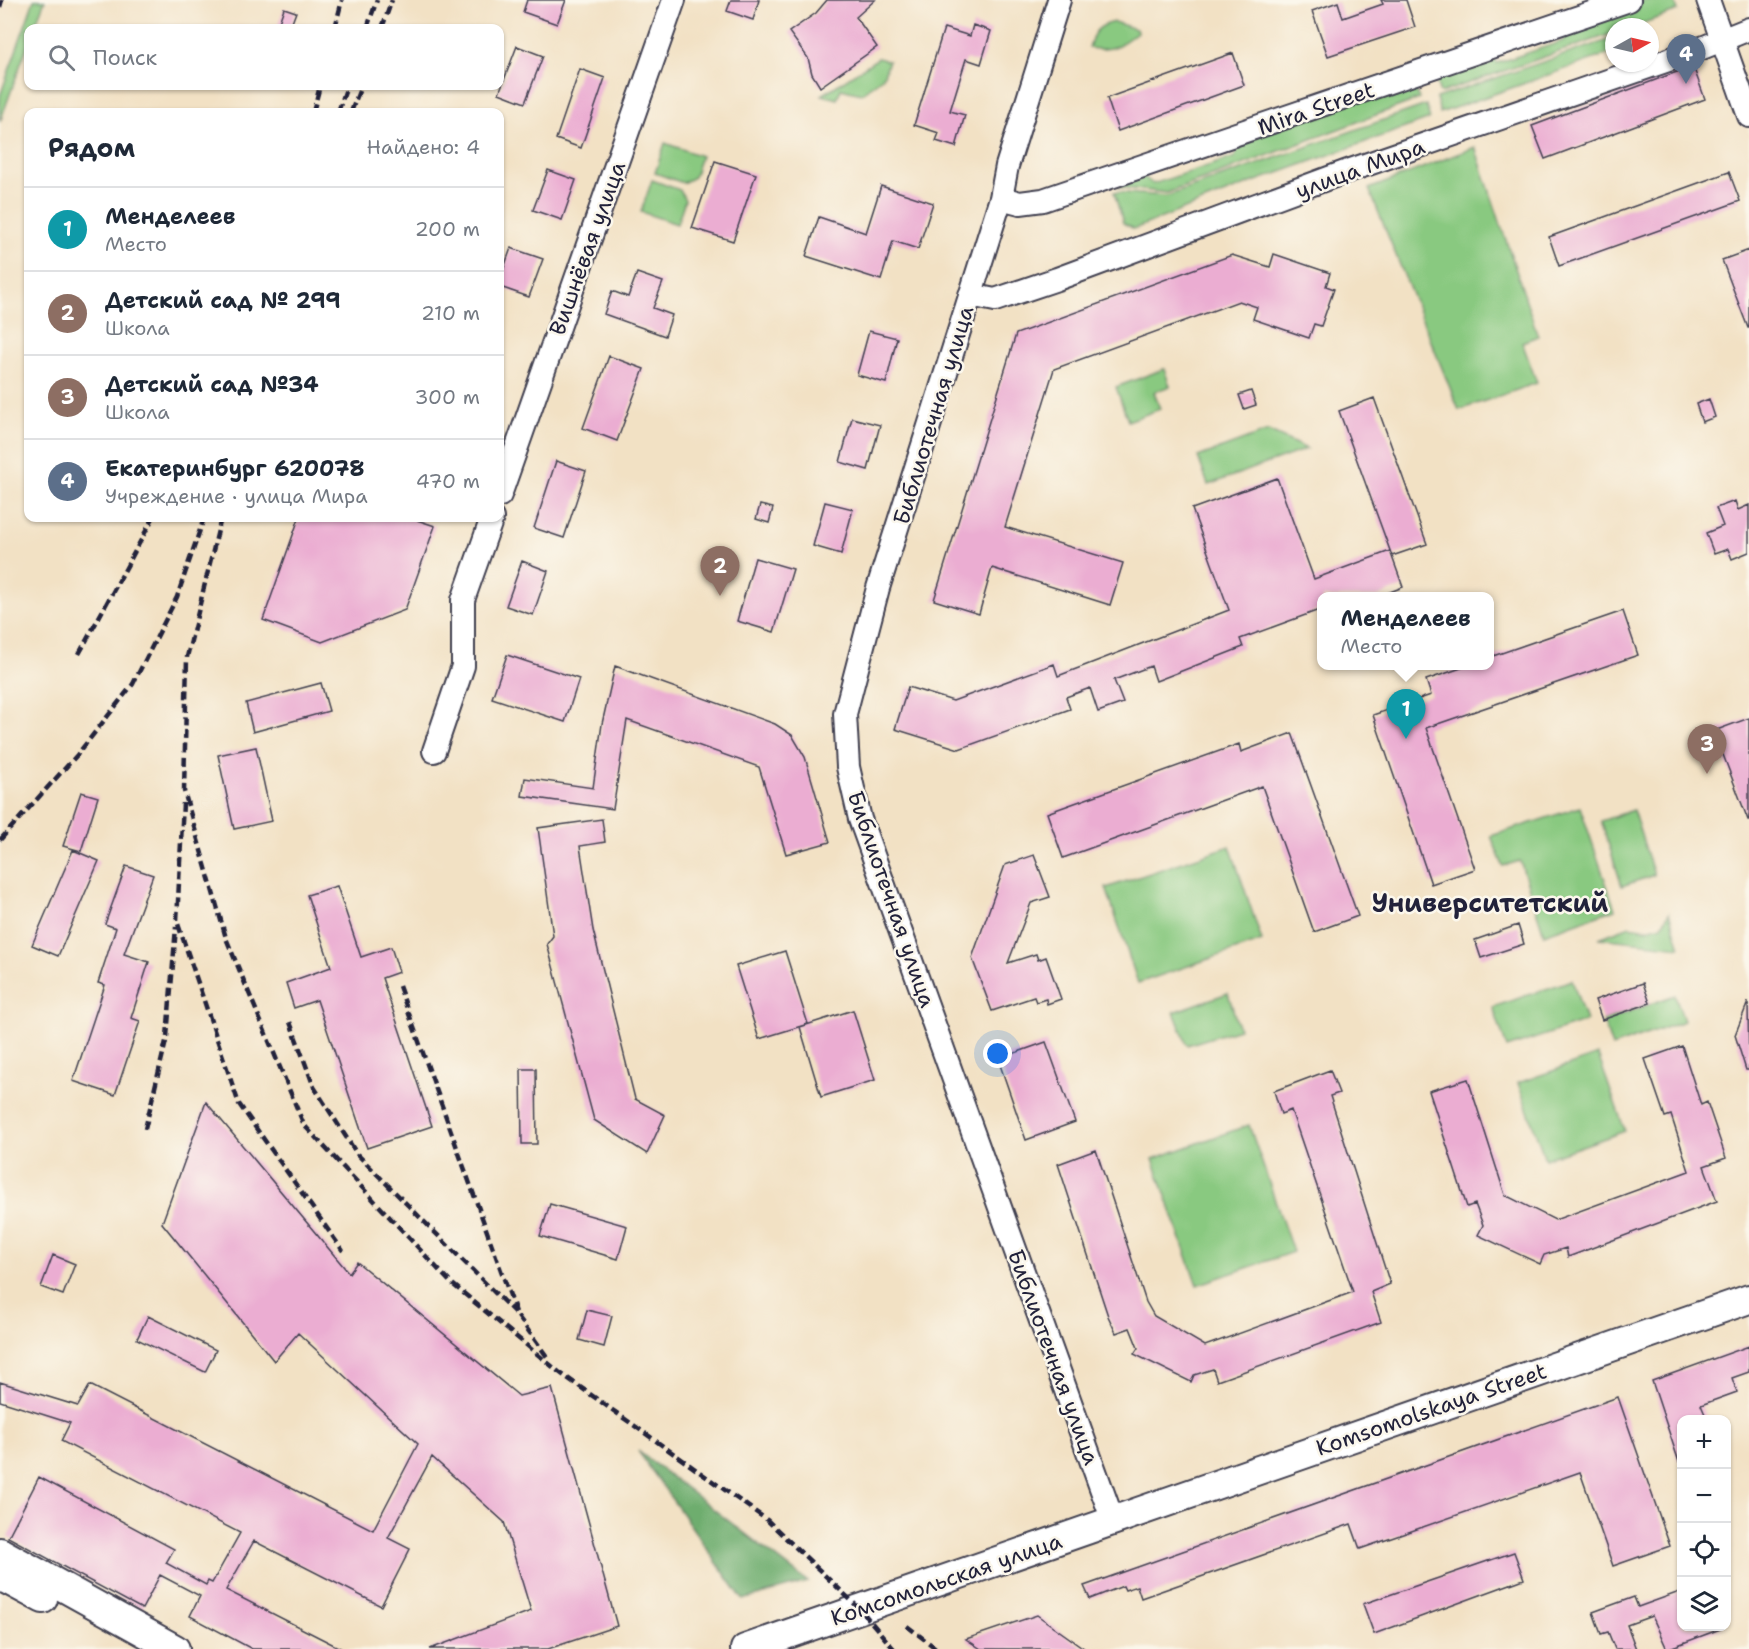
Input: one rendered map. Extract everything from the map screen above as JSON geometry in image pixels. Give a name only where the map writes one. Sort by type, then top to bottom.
[{"type":"main road","name":"Komsomolskaya Street","points":[[1113,1521],[1749,1299]]},
{"type":"main road","name":"Комсомольская улица","points":[[745,1649],[1113,1521]]},
{"type":"main road","points":[[0,1552],[175,1649]]},
{"type":"main road","points":[[0,1576],[140,1649]]},
{"type":"street","name":"Вишнёвая улица","points":[[504,484],[675,0]]},
{"type":"street","name":"Библиотечная улица","points":[[1059,0],[1007,166],[1001,198],[878,588],[845,714],[845,740],[860,819],[1113,1521]]},
{"type":"street","name":"Mira Street","points":[[1001,198],[1020,203],[1043,200],[1629,0]]},
{"type":"street","points":[[1708,0],[1749,116]]},
{"type":"street","name":"улица Мира","points":[[970,295],[995,300],[1057,279],[1345,172],[1749,29]]},
{"type":"street","points":[[434,751],[463,666],[463,600],[491,522]]},
{"type":"green space","points":[[34,0],[45,0],[36,24],[26,24]]},
{"type":"green space","points":[[1644,0],[1674,0],[1678,11],[1658,18],[1605,18],[1605,36],[1440,93],[1433,73],[1492,54],[1497,63],[1563,41],[1568,26]]},
{"type":"green space","points":[[1114,22],[1136,29],[1137,32],[1115,47],[1089,48],[1097,30]]},
{"type":"green space","points":[[24,28],[24,55],[0,122],[0,96]]},
{"type":"green space","points":[[1605,41],[1605,55],[1440,113],[1436,98]]},
{"type":"green space","points":[[878,58],[889,61],[883,77],[861,94],[841,89],[837,99],[822,95]]},
{"type":"green space","points":[[1412,80],[1419,99],[1167,193],[1117,187],[1144,177],[1153,184],[1235,157],[1241,141]]},
{"type":"green space","points":[[1426,105],[1430,119],[1256,181],[1134,229],[1123,223],[1114,192],[1167,196]]},
{"type":"green space","points":[[665,143],[701,156],[694,177],[683,183],[655,173]]},
{"type":"green space","points":[[1475,147],[1538,336],[1522,342],[1537,383],[1459,410],[1369,189]]},
{"type":"green space","points":[[652,180],[680,190],[685,200],[677,224],[641,212]]},
{"type":"green space","points":[[1164,369],[1170,386],[1154,392],[1160,409],[1128,421],[1116,387]]},
{"type":"green space","points":[[1268,431],[1307,449],[1208,485],[1198,457]]},
{"type":"green space","points":[[1580,807],[1615,909],[1544,934],[1520,861],[1503,866],[1491,836]]},
{"type":"green space","points":[[1633,810],[1654,875],[1622,886],[1601,821]]},
{"type":"green space","points":[[1230,846],[1262,941],[1138,983],[1106,888]]},
{"type":"green space","points":[[1669,913],[1680,947],[1599,938],[1630,926],[1647,929],[1662,925]]},
{"type":"green space","points":[[1572,980],[1586,1021],[1507,1048],[1493,1007]]},
{"type":"green space","points":[[1228,993],[1239,1029],[1187,1045],[1174,1012]]},
{"type":"green space","points":[[1675,995],[1684,1021],[1612,1047],[1603,1021]]},
{"type":"green space","points":[[1598,1055],[1625,1131],[1545,1159],[1518,1083]]},
{"type":"green space","points":[[1249,1125],[1293,1252],[1197,1285],[1153,1159]]},
{"type":"green space","points":[[638,1451],[808,1582],[743,1600]]},
{"type":"building","points":[[527,0],[566,0],[557,24],[523,12]]},
{"type":"building","points":[[731,0],[759,0],[753,20],[727,11]]},
{"type":"building","points":[[827,0],[875,0],[856,17],[877,47],[820,87],[812,74],[808,58],[789,32],[816,13]]},
{"type":"building","points":[[1381,0],[1406,0],[1415,27],[1328,56],[1312,11],[1338,2],[1343,18],[1383,4]]},
{"type":"building","points":[[284,8],[296,12],[292,24],[278,24]]},
{"type":"building","points":[[973,25],[991,31],[981,64],[966,59],[950,111],[965,115],[956,147],[936,141],[939,133],[914,125],[944,28],[970,36]]},
{"type":"building","points":[[517,46],[543,56],[525,103],[499,93],[500,90],[504,90],[504,80]]},
{"type":"building","points":[[1233,53],[1244,85],[1118,131],[1107,98]]},
{"type":"building","points":[[1693,66],[1705,99],[1545,159],[1532,126]]},
{"type":"building","points":[[580,69],[605,78],[581,148],[556,139]]},
{"type":"building","points":[[715,161],[756,174],[733,241],[692,228]]},
{"type":"building","points":[[548,170],[576,180],[562,220],[533,210]]},
{"type":"building","points":[[1729,172],[1740,201],[1559,266],[1549,237]]},
{"type":"building","points":[[881,186],[933,203],[918,249],[893,241],[881,280],[806,256],[819,217],[866,233]]},
{"type":"building","points":[[511,248],[543,259],[529,297],[504,288],[504,268]]},
{"type":"building","points":[[1749,250],[1749,328],[1748,328],[1722,260]]},
{"type":"building","points":[[1274,254],[1330,273],[1326,286],[1334,289],[1321,326],[1314,324],[1309,338],[1253,319],[1257,307],[1239,301],[1054,369],[1005,527],[1123,563],[1110,605],[992,568],[979,614],[934,600],[1016,334],[1232,255],[1270,267]]},
{"type":"building","points":[[637,273],[663,282],[653,308],[672,315],[665,336],[604,314],[612,291],[628,297]]},
{"type":"building","points":[[869,331],[897,338],[886,383],[857,375]]},
{"type":"building","points":[[609,356],[644,369],[617,441],[583,428]]},
{"type":"building","points":[[1251,391],[1256,405],[1244,409],[1239,395]]},
{"type":"building","points":[[1374,398],[1427,544],[1392,556],[1339,411]]},
{"type":"building","points":[[1709,399],[1715,417],[1702,422],[1696,404]]},
{"type":"building","points":[[852,418],[880,425],[868,470],[840,462]]},
{"type":"building","points":[[556,461],[586,471],[564,538],[534,528]]},
{"type":"building","points":[[1277,478],[1314,579],[1390,551],[1403,587],[1390,592],[1317,592],[1317,611],[1240,639],[1243,647],[1156,681],[1151,666],[1114,680],[1123,703],[1098,712],[1090,688],[1066,697],[1070,709],[959,749],[895,729],[908,687],[953,701],[1054,664],[1058,676],[1229,610],[1192,509]]},
{"type":"building","points":[[1735,501],[1738,510],[1749,505],[1749,552],[1732,559],[1728,549],[1714,554],[1706,533],[1723,526],[1716,508]]},
{"type":"building","points":[[825,502],[853,509],[841,554],[813,546]]},
{"type":"building","points":[[760,505],[773,508],[769,523],[756,519]]},
{"type":"building","points":[[298,522],[423,522],[435,526],[405,610],[322,642],[263,620]]},
{"type":"building","points":[[755,558],[793,569],[774,632],[737,621]]},
{"type":"building","points":[[522,561],[548,571],[533,615],[506,606]]},
{"type":"building","points":[[1623,611],[1638,655],[1426,728],[1475,869],[1431,884],[1373,715],[1431,695],[1426,680],[1455,670],[1494,670],[1494,656]]},
{"type":"building","points":[[507,655],[579,679],[565,722],[492,698]]},
{"type":"building","points":[[615,666],[775,724],[792,735],[805,757],[830,842],[786,854],[759,767],[627,720],[613,809],[522,796],[525,778],[593,788],[602,724]]},
{"type":"building","points":[[321,683],[329,711],[253,732],[246,703]]},
{"type":"building","points":[[1749,718],[1749,820],[1748,820],[1714,731]]},
{"type":"building","points":[[1292,733],[1358,916],[1314,932],[1262,786],[1063,858],[1047,813],[1239,744],[1241,752]]},
{"type":"building","points":[[256,747],[272,821],[234,829],[218,755]]},
{"type":"building","points":[[81,792],[98,797],[81,851],[63,846]]},
{"type":"building","points":[[602,819],[605,842],[580,846],[593,930],[635,1099],[665,1115],[647,1154],[594,1120],[547,944],[553,936],[538,828]]},
{"type":"building","points":[[73,850],[99,861],[58,956],[32,945]]},
{"type":"building","points":[[1034,855],[1050,897],[1031,903],[1008,963],[1036,954],[1038,960],[1046,957],[1061,999],[1047,1004],[1046,999],[1036,1002],[1034,997],[992,1011],[972,958],[1005,865]]},
{"type":"building","points":[[126,866],[153,875],[124,954],[149,962],[131,1018],[140,1021],[115,1095],[73,1081],[105,985],[98,983],[116,928],[105,924]]},
{"type":"building","points":[[337,886],[361,957],[391,947],[399,972],[382,978],[432,1126],[367,1148],[317,1000],[294,1008],[286,983],[331,967],[307,895]]},
{"type":"building","points":[[1518,925],[1524,944],[1481,958],[1475,940]]},
{"type":"building","points":[[785,951],[808,1024],[759,1039],[736,966]]},
{"type":"building","points":[[1643,983],[1650,1003],[1602,1020],[1595,1000]]},
{"type":"building","points":[[1748,1002],[1749,1070],[1746,1070],[1735,1035]]},
{"type":"building","points":[[853,1010],[875,1080],[821,1097],[800,1027]]},
{"type":"building","points":[[1046,1042],[1075,1122],[1026,1140],[998,1059]]},
{"type":"building","points":[[1682,1046],[1701,1105],[1707,1102],[1726,1158],[1704,1166],[1717,1201],[1568,1257],[1566,1248],[1544,1255],[1540,1264],[1478,1235],[1483,1225],[1475,1204],[1467,1207],[1429,1091],[1468,1079],[1505,1195],[1555,1220],[1689,1171],[1671,1115],[1665,1117],[1645,1059]]},
{"type":"building","points":[[521,1069],[536,1069],[537,1144],[522,1144]]},
{"type":"building","points":[[1330,1070],[1339,1093],[1330,1096],[1390,1284],[1371,1292],[1381,1322],[1217,1381],[1213,1369],[1194,1375],[1191,1382],[1134,1354],[1138,1348],[1130,1328],[1116,1333],[1108,1316],[1058,1164],[1096,1150],[1146,1302],[1154,1316],[1205,1346],[1353,1292],[1291,1110],[1281,1114],[1274,1091]]},
{"type":"building","points":[[206,1102],[349,1273],[357,1262],[519,1396],[552,1388],[617,1626],[548,1649],[430,1649],[531,1611],[504,1522],[432,1457],[388,1538],[410,1549],[381,1606],[254,1541],[226,1590],[342,1649],[252,1649],[190,1616],[200,1596],[160,1575],[142,1609],[8,1537],[39,1477],[174,1549],[166,1563],[206,1585],[208,1581],[212,1583],[240,1533],[61,1441],[70,1423],[0,1401],[0,1382],[78,1406],[90,1385],[373,1530],[418,1444],[298,1333],[274,1361],[162,1223]]},
{"type":"building","points":[[550,1204],[627,1226],[618,1259],[540,1236]]},
{"type":"building","points":[[53,1255],[75,1264],[63,1295],[41,1287]]},
{"type":"building","points":[[587,1310],[612,1316],[604,1347],[579,1340]]},
{"type":"building","points":[[148,1316],[216,1350],[205,1372],[137,1339]]},
{"type":"building","points":[[1749,1346],[1749,1372],[1732,1378],[1737,1392],[1701,1405],[1705,1415],[1677,1415],[1677,1456],[1652,1381]]},
{"type":"building","points":[[1618,1397],[1670,1546],[1613,1566],[1580,1472],[1360,1549],[1351,1524],[1141,1598],[1137,1586],[1125,1590],[1123,1586],[1090,1599],[1084,1586]]},
{"type":"building","points":[[1514,1552],[1524,1579],[1374,1634],[1363,1604]]},
{"type":"building","points":[[1677,1593],[1677,1631],[1715,1631],[1667,1649],[1652,1616],[1627,1625],[1636,1649],[1615,1649],[1608,1632],[1601,1634],[1593,1612],[1634,1597],[1638,1607]]},
{"type":"building","points":[[1037,1615],[1085,1649],[981,1649],[966,1639]]},
{"type":"railway","points":[[0,7],[2,0]]},
{"type":"railway","points":[[336,24],[342,0]]},
{"type":"railway","points":[[368,24],[377,0]]},
{"type":"railway","points":[[383,24],[392,0]]},
{"type":"railway","points":[[314,108],[319,90]]},
{"type":"railway","points":[[339,108],[346,90]]},
{"type":"railway","points":[[353,108],[359,90]]},
{"type":"railway","points":[[79,654],[151,522]]},
{"type":"railway","points":[[0,840],[77,755],[133,684],[177,597],[203,522]]},
{"type":"railway","points":[[220,522],[187,657],[184,791],[226,938],[304,1125],[450,1282],[559,1372],[767,1520],[860,1609],[894,1649]]},
{"type":"railway","points":[[183,803],[177,921],[239,1104],[343,1251]]},
{"type":"railway","points":[[145,1129],[167,1037],[176,927]]},
{"type":"railway","points":[[399,986],[517,1315],[548,1358]]},
{"type":"railway","points":[[290,1022],[314,1087],[357,1154],[515,1313]]},
{"type":"railway","points":[[907,1626],[937,1649]]},
{"type":"place","name":"Екатеринбург 620078","points":[[1686,84]]},
{"type":"place","name":"Детский сад № 299","points":[[720,596]]},
{"type":"place","name":"Менделеев","points":[[1406,739]]},
{"type":"place","name":"Детский сад №34","points":[[1707,774]]},
{"type":"district","name":"Университетский","points":[[1490,903]]}]
